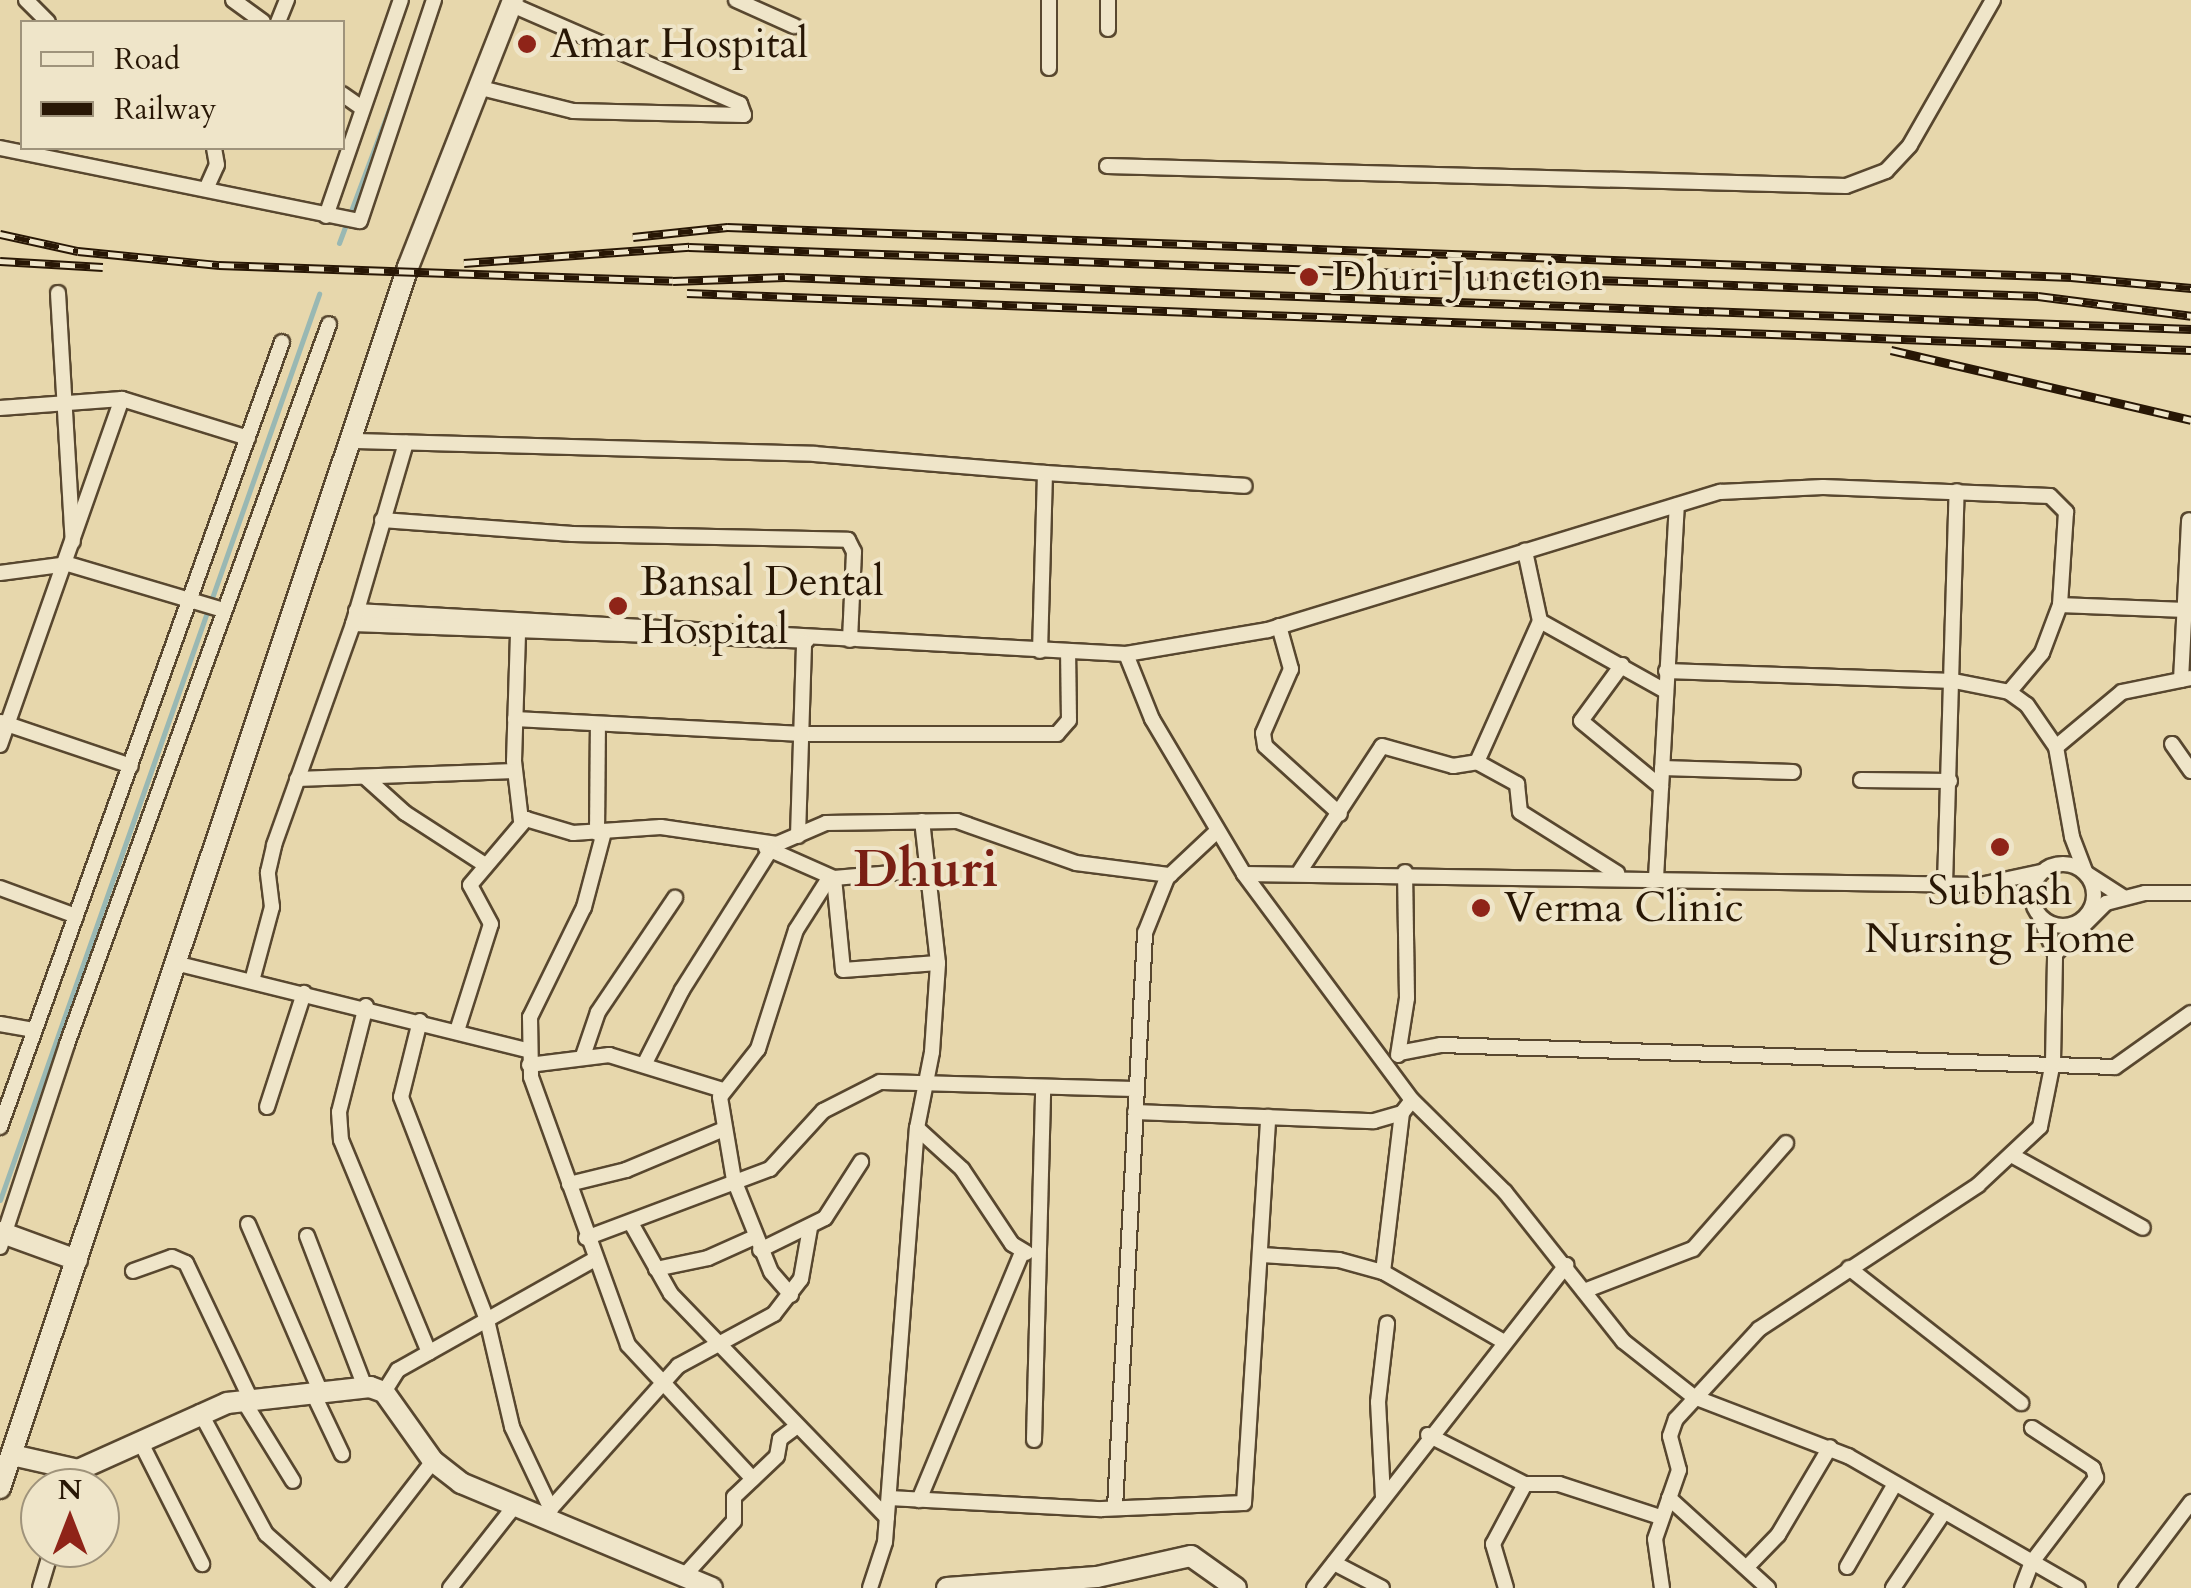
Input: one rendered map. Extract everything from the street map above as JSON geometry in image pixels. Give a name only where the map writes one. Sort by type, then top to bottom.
[{"type":"street","points":[[26,0],[46,20]]},
{"type":"street","points":[[234,0],[258,20]]},
{"type":"street","points":[[330,216],[362,108],[401,0]]},
{"type":"street","points":[[0,148],[207,186],[356,221],[365,217],[434,0]]},
{"type":"street","points":[[736,0],[794,26]]},
{"type":"street","points":[[1049,0],[1049,68]]},
{"type":"street","points":[[1108,0],[1108,29]]},
{"type":"street","points":[[1107,166],[1846,186],[1886,171],[1910,145],[1993,0]]},
{"type":"street","points":[[0,1488],[354,441],[408,267],[513,2],[740,104],[744,115],[573,111],[481,88]]},
{"type":"street","points":[[345,96],[362,108]]},
{"type":"street","points":[[207,186],[217,165],[214,150]]},
{"type":"street","points":[[58,293],[60,400],[74,548]]},
{"type":"street","points":[[77,1260],[2,1238],[221,609],[329,324]]},
{"type":"street","points":[[0,1127],[196,599],[282,342]]},
{"type":"street","points":[[0,745],[4,722],[74,548],[122,399]]},
{"type":"street","points":[[0,408],[60,400],[122,399],[248,438]]},
{"type":"street","points":[[354,441],[814,454],[1246,486]]},
{"type":"street","points":[[252,981],[272,907],[268,872],[354,618],[406,443]]},
{"type":"street","points":[[1040,651],[1045,473]]},
{"type":"street","points":[[354,618],[659,624],[822,639],[1126,654],[1279,626],[1743,488],[2033,493],[2062,502],[2066,527],[2060,605],[2042,653],[2009,692]]},
{"type":"street","points":[[1946,884],[1957,491]]},
{"type":"street","points":[[1656,878],[1676,506]]},
{"type":"street","points":[[382,520],[572,534],[848,540],[854,552],[850,640]]},
{"type":"street","points":[[2056,748],[2122,692],[2186,679],[2184,610],[2189,520]]},
{"type":"street","points":[[1476,762],[1540,621],[1525,551]]},
{"type":"street","points":[[0,573],[68,564],[221,609]]},
{"type":"street","points":[[2060,605],[2184,610]]},
{"type":"street","points":[[354,618],[518,634],[804,642],[822,639]]},
{"type":"street","points":[[1540,621],[1665,690]]},
{"type":"street","points":[[1279,626],[1291,669],[1263,733],[1265,746],[1340,814]]},
{"type":"street","points":[[457,1031],[491,924],[488,910],[470,891],[485,865],[521,822],[515,771],[518,634]]},
{"type":"street","points":[[798,836],[798,734],[804,642]]},
{"type":"street","points":[[515,719],[798,734],[1057,734],[1069,720],[1068,652]]},
{"type":"street","points":[[1126,654],[1152,719],[1215,833],[1244,874],[1394,1059],[1412,1100],[1492,1177],[1623,1341],[1694,1396],[1830,1447],[2078,1588]]},
{"type":"street","points":[[1622,665],[1581,721],[1661,787]]},
{"type":"street","points":[[1666,671],[1954,681],[2009,692],[2027,705],[2056,748],[2072,838],[2094,901],[2055,954]]},
{"type":"street","points":[[4,722],[131,766]]},
{"type":"street","points":[[598,724],[600,832],[584,906],[530,1017],[528,1058],[593,1260],[628,1345],[753,1478]]},
{"type":"street","points":[[2172,744],[2191,771]]},
{"type":"street","points":[[1300,871],[1382,746],[1453,766],[1476,762],[1518,784],[1520,812],[1622,876]]},
{"type":"street","points":[[1662,768],[1793,772]]},
{"type":"street","points":[[297,779],[515,771]]},
{"type":"street","points":[[365,777],[406,814],[485,865]]},
{"type":"street","points":[[1861,780],[1950,781]]},
{"type":"street","points":[[870,1588],[887,1518],[917,1128],[928,1084],[938,963],[922,821]]},
{"type":"street","points":[[521,822],[600,832],[662,827],[757,842],[798,836],[826,823],[973,824],[1076,863],[1170,875]]},
{"type":"street","points":[[1115,1508],[1145,933],[1156,895],[1170,875],[1215,833]]},
{"type":"street","points":[[1662,1588],[1655,1539],[1679,1470],[1670,1428],[1694,1396],[1741,1343],[2015,1157],[2040,1127],[2053,1062],[2055,954],[2036,911],[2032,888],[2072,838]]},
{"type":"street","points":[[757,842],[831,878],[927,870]]},
{"type":"street","points":[[644,1065],[690,977],[770,851]]},
{"type":"street","points":[[1244,874],[1405,872],[2007,884],[2070,864],[2122,896]]},
{"type":"street","points":[[1394,1059],[1407,998],[1405,872]]},
{"type":"street","points":[[831,878],[843,970],[938,963]]},
{"type":"street","points":[[791,1296],[758,1243],[734,1180],[724,1129],[723,1090],[758,1049],[796,930],[831,878]]},
{"type":"street","points":[[2007,884],[2036,911],[2067,926],[2122,896],[2191,893]]},
{"type":"street","points":[[0,888],[76,916]]},
{"type":"street","points":[[583,1056],[598,1012],[675,898]]},
{"type":"street","points":[[179,964],[366,1006],[457,1031],[528,1058],[583,1056],[644,1065],[723,1090]]},
{"type":"street","points":[[267,1108],[304,993]]},
{"type":"street","points":[[366,1006],[339,1112],[341,1140],[429,1352]]},
{"type":"street","points":[[1394,1059],[1441,1045],[2124,1064],[2191,1013]]},
{"type":"street","points":[[420,1021],[400,1098],[487,1320],[512,1427],[546,1514]]},
{"type":"street","points":[[0,1024],[34,1030]]},
{"type":"street","points":[[586,1238],[777,1165],[822,1111],[872,1084],[1136,1089]]},
{"type":"street","points":[[1034,1440],[1044,1088]]},
{"type":"street","points":[[1134,1112],[1374,1121],[1402,1112],[1412,1100]]},
{"type":"street","points":[[1382,1272],[1402,1112]]},
{"type":"street","points":[[889,1498],[1115,1508],[1231,1507],[1246,1500],[1268,1118]]},
{"type":"street","points":[[917,1128],[962,1170],[1022,1252]]},
{"type":"street","points":[[569,1184],[626,1170],[724,1129]]},
{"type":"street","points":[[1584,1291],[1693,1249],[1786,1143]]},
{"type":"street","points":[[2015,1157],[2143,1228]]},
{"type":"street","points":[[656,1269],[810,1228],[838,1204],[861,1162]]},
{"type":"street","points":[[631,1223],[656,1269],[716,1346],[887,1518]]},
{"type":"street","points":[[248,1224],[342,1454]]},
{"type":"street","points":[[546,1514],[678,1366],[765,1323],[791,1296],[810,1228]]},
{"type":"street","points":[[308,1236],[374,1390],[433,1461],[461,1484],[513,1508],[546,1514],[712,1588]]},
{"type":"street","points":[[1022,1252],[1038,1253]]},
{"type":"street","points":[[919,1500],[1022,1252]]},
{"type":"street","points":[[1262,1255],[1327,1258],[1382,1272],[1504,1342]]},
{"type":"street","points":[[132,1271],[172,1257],[186,1263],[246,1399],[293,1482]]},
{"type":"street","points":[[94,1468],[200,1412],[246,1399],[316,1390],[374,1390],[429,1352],[593,1260]]},
{"type":"street","points":[[1314,1588],[1428,1435],[1566,1265]]},
{"type":"street","points":[[1849,1268],[2021,1403]]},
{"type":"street","points":[[1383,1497],[1378,1402],[1387,1324]]},
{"type":"street","points":[[200,1412],[266,1534],[331,1588],[433,1461]]},
{"type":"street","points":[[684,1576],[734,1521],[732,1500],[797,1426]]},
{"type":"street","points":[[2022,1588],[2032,1562],[2096,1478],[2093,1468],[2032,1428]]},
{"type":"street","points":[[1428,1435],[1525,1484],[1559,1484],[1660,1517]]},
{"type":"street","points":[[140,1441],[202,1564]]},
{"type":"street","points":[[1747,1566],[1778,1535],[1789,1506],[1830,1447]]},
{"type":"street","points":[[12,1455],[46,1468]]},
{"type":"street","points":[[1502,1586],[1494,1544],[1525,1484]]},
{"type":"street","points":[[1847,1567],[1895,1484]]},
{"type":"street","points":[[1669,1498],[1768,1588]]},
{"type":"street","points":[[2126,1588],[2191,1502]]},
{"type":"street","points":[[450,1588],[513,1508]]},
{"type":"street","points":[[1893,1588],[1944,1512]]},
{"type":"street","points":[[956,1587],[1061,1582],[1191,1556],[1236,1588]]},
{"type":"street","points":[[1334,1563],[1382,1588]]},
{"type":"street","points":[[1120,1588],[1140,1564]]},
{"type":"waterway","points":[[420,21],[426,0]]},
{"type":"waterway","points":[[339,243],[404,69]]},
{"type":"waterway","points":[[0,1200],[319,294]]},
{"type":"railway","points":[[633,237],[727,227],[2071,277],[2191,288]]},
{"type":"railway","points":[[0,234],[78,251],[219,265],[673,281],[785,277],[2191,329]]},
{"type":"railway","points":[[464,263],[689,247],[2038,296],[2191,316]]},
{"type":"railway","points":[[0,261],[103,267]]},
{"type":"railway","points":[[687,293],[2191,350]]},
{"type":"railway","points":[[1891,350],[2191,420]]},
{"type":"place","name":"Amar Hospital","points":[[527,44]]},
{"type":"place","name":"Dhuri Junction","points":[[1309,277]]},
{"type":"place","name":"Bansal Dental Hospital","points":[[618,606]]},
{"type":"place","name":"Subhash Nursing Home","points":[[2000,847]]},
{"type":"place","name":"Verma Clinic","points":[[1481,908]]},
{"type":"district","name":"Dhuri","points":[[926,871]]}]
